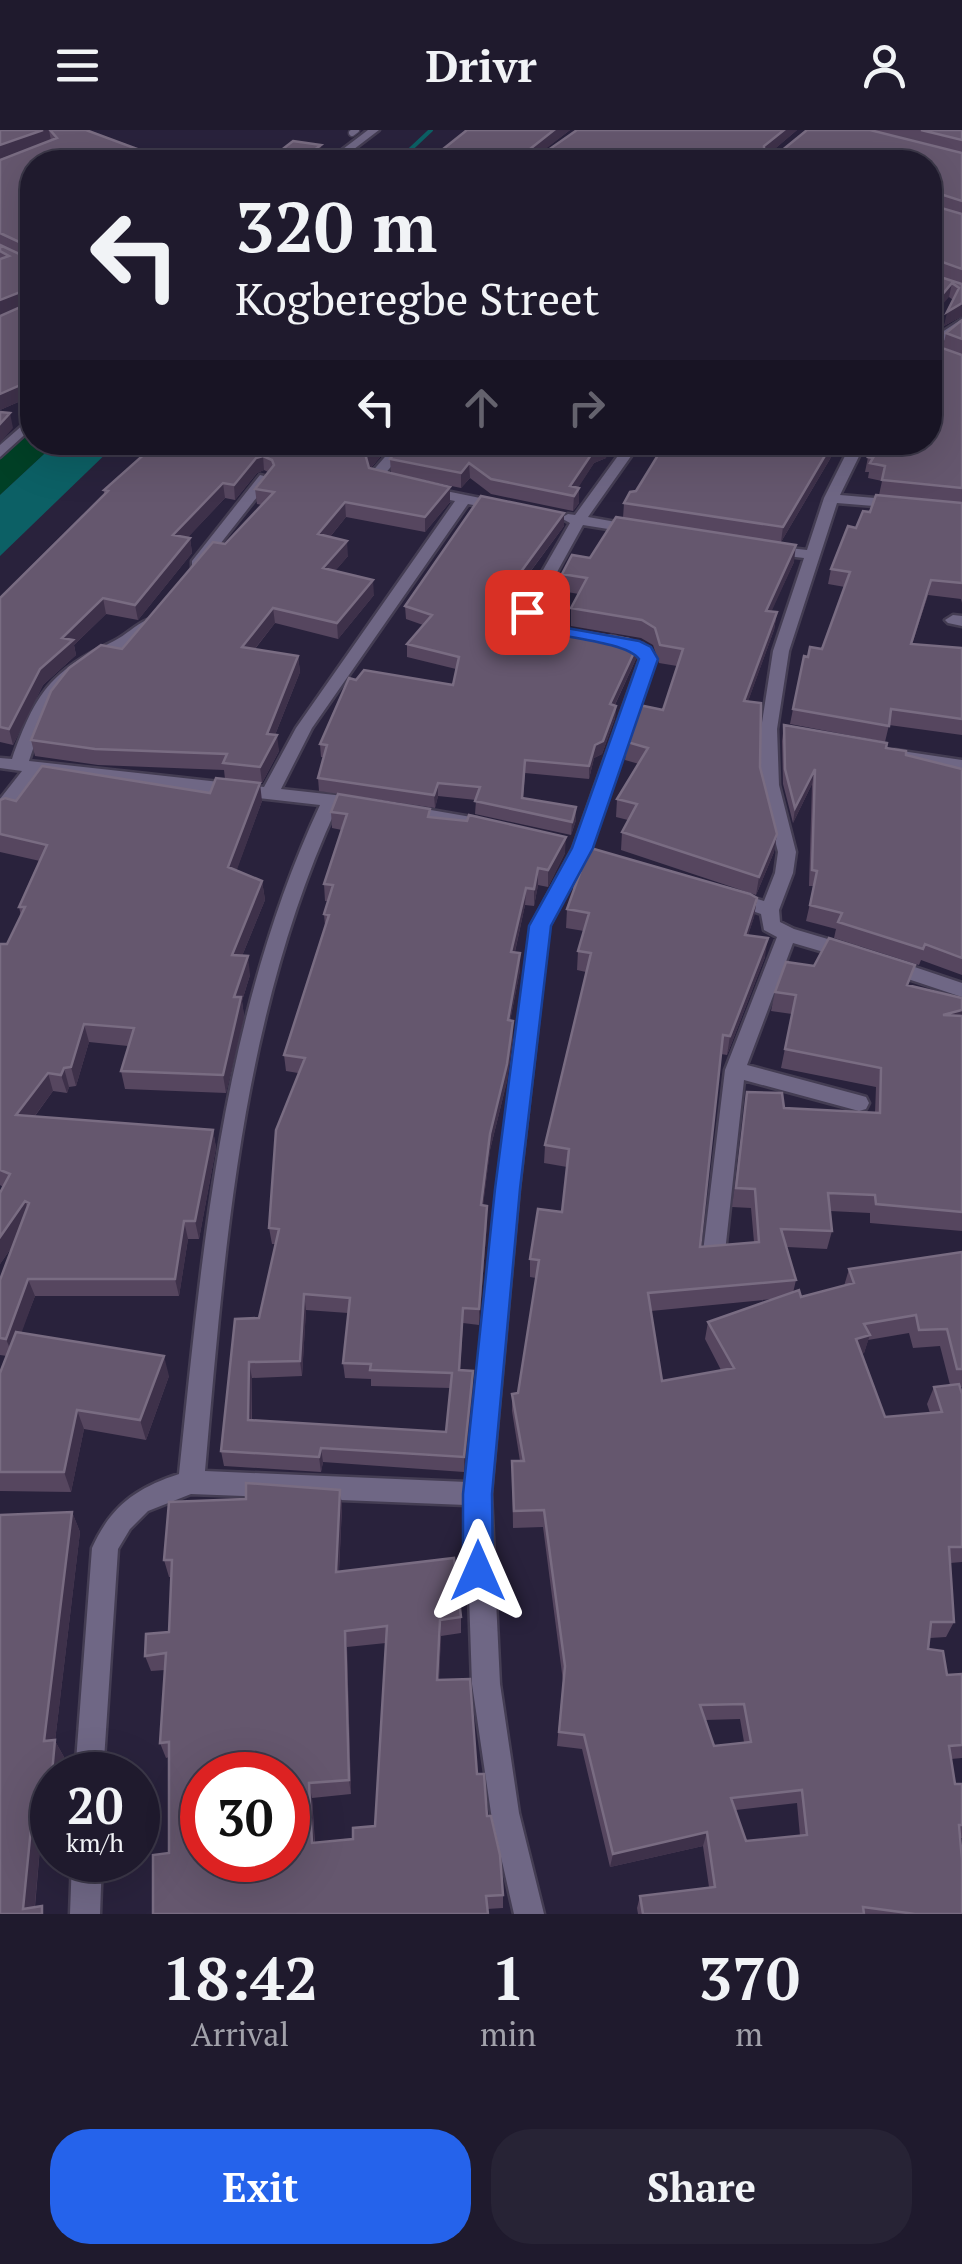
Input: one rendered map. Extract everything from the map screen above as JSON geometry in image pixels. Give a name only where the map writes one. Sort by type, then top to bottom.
[{"type":"street","points":[[942,339],[962,323]]},
{"type":"street","points":[[942,354],[946,356]]},
{"type":"street","points":[[0,453],[20,433]]},
{"type":"street","points":[[394,455],[377,474],[378,478],[522,510]]},
{"type":"street","points":[[529,1914],[506,1813],[486,1684],[478,1571],[478,1494],[508,1189],[540,926],[583,849],[648,659],[644,650],[633,644],[528,622],[527,612],[579,520],[626,455]]},
{"type":"street","points":[[852,455],[831,498],[781,651],[769,729],[770,785],[788,852],[770,910],[771,924],[787,934],[962,990]]},
{"type":"street","points":[[181,584],[265,478]]},
{"type":"street","points":[[831,498],[906,505]]},
{"type":"street","points":[[270,793],[304,728],[464,499]]},
{"type":"street","points":[[560,516],[652,532]]},
{"type":"street","points":[[761,549],[813,555]]},
{"type":"street","points":[[0,811],[43,698],[60,677],[90,657],[126,644],[157,614]]},
{"type":"street","points":[[769,729],[788,732]]},
{"type":"street","points":[[881,752],[962,765]]},
{"type":"street","points":[[17,766],[370,806]]},
{"type":"street","points":[[190,1482],[223,1183],[246,1068],[292,891],[331,800]]},
{"type":"street","points":[[390,809],[504,828]]},
{"type":"street","points":[[714,892],[770,910]]},
{"type":"street","points":[[714,1252],[735,1070],[787,934]]},
{"type":"street","points":[[735,1070],[859,1103]]},
{"type":"street","points":[[91,1752],[106,1548],[115,1526],[131,1506],[156,1492],[190,1482],[478,1494]]},
{"type":"street","points":[[86,1914],[87,1882]]},
{"type":"shaded area","points":[[20,436],[20,455],[43,455],[0,495],[0,455]]},
{"type":"shaded area","points":[[43,455],[105,455],[0,556],[0,495]]},
{"type":"building","points":[[0,130],[43,130],[0,145]]},
{"type":"building","points":[[50,130],[86,130],[140,150],[26,150],[57,138]]},
{"type":"building","points":[[467,130],[554,130],[530,149],[534,150],[442,150]]},
{"type":"building","points":[[577,130],[784,130],[764,150],[548,150]]},
{"type":"building","points":[[807,130],[870,130],[962,153],[962,201],[942,195],[942,150],[782,150]]},
{"type":"building","points":[[921,130],[962,130],[962,140]]},
{"type":"building","points":[[293,141],[321,145],[314,150],[281,150]]},
{"type":"building","points":[[20,152],[20,242],[0,233],[0,160]]},
{"type":"building","points":[[942,208],[962,214],[962,269],[942,262]]},
{"type":"building","points":[[0,245],[20,254],[20,292],[0,300],[0,259],[9,256],[0,251]]},
{"type":"building","points":[[942,278],[962,284],[962,303],[947,312],[959,288],[952,283],[942,295]]},
{"type":"building","points":[[20,307],[20,385],[0,394],[0,316]]},
{"type":"building","points":[[962,320],[962,339],[946,333]]},
{"type":"building","points":[[942,348],[962,355],[962,488],[882,480],[885,466],[870,463],[873,458],[868,457],[942,455]]},
{"type":"building","points":[[143,455],[368,455],[369,468],[450,487],[425,517],[345,502],[318,534],[347,541],[323,568],[373,580],[337,623],[273,608],[242,647],[298,656],[267,734],[277,735],[260,767],[223,763],[227,754],[95,749],[31,740],[51,691],[69,668],[101,645],[122,649],[213,542],[225,544],[274,492],[255,489],[274,465],[263,456],[256,458],[234,485],[223,483],[173,535],[190,538],[135,605],[103,598],[62,638],[73,640],[40,669],[9,729],[0,727],[0,598],[108,491],[104,490]]},
{"type":"building","points":[[393,455],[591,455],[570,486],[579,488],[574,496],[491,479],[469,463],[461,473],[390,459]]},
{"type":"building","points":[[658,455],[825,455],[783,527],[624,503],[630,492],[636,491]]},
{"type":"building","points":[[876,495],[962,503],[962,583],[931,580],[911,644],[962,648],[962,719],[891,709],[889,726],[793,709],[804,656],[808,657],[810,647],[822,649],[850,572],[831,569],[848,526],[856,528],[863,511],[870,512]]},
{"type":"building","points":[[481,496],[564,513],[506,592],[517,594],[499,618],[629,639],[637,646],[610,704],[616,706],[603,741],[595,745],[589,766],[525,760],[522,798],[576,807],[572,822],[475,801],[480,787],[438,783],[434,795],[318,778],[327,745],[320,744],[349,678],[356,680],[364,670],[453,685],[459,657],[407,644],[432,615],[405,606]]},
{"type":"building","points":[[616,517],[796,545],[766,611],[777,612],[744,701],[761,703],[760,767],[777,834],[759,877],[622,832],[637,804],[617,799],[648,748],[627,742],[639,705],[663,710],[683,649],[660,645],[655,628],[642,620],[571,608],[587,578],[562,574],[572,555],[590,558]]},
{"type":"building","points":[[784,725],[887,743],[886,748],[906,751],[906,755],[962,769],[962,958],[925,944],[923,949],[838,922],[842,913],[810,905],[817,871],[812,870],[815,769],[795,808],[785,769]]},
{"type":"building","points":[[42,766],[210,793],[216,778],[260,783],[228,867],[262,881],[232,955],[248,956],[234,997],[241,997],[223,1075],[121,1071],[134,1028],[84,1024],[71,1067],[64,1068],[61,1075],[48,1073],[16,1115],[213,1130],[195,1221],[184,1221],[175,1279],[28,1279],[6,1339],[0,1338],[0,1280],[29,1203],[25,1201],[0,1237],[0,1193],[10,1174],[0,1170],[0,944],[7,944],[25,907],[19,907],[47,845],[0,834],[0,800],[16,801]]},
{"type":"building","points":[[338,794],[430,809],[428,817],[467,821],[469,815],[566,837],[548,870],[538,868],[534,889],[526,888],[511,952],[520,953],[508,1020],[513,1021],[507,1064],[490,1134],[481,1205],[487,1206],[479,1309],[463,1308],[459,1370],[473,1371],[464,1457],[321,1448],[319,1457],[221,1451],[235,1319],[259,1318],[279,1229],[269,1228],[276,1130],[305,1058],[284,1055],[329,915],[324,914],[333,885],[324,884],[347,814],[331,812]],"holes":[[[304,1294],[350,1298],[343,1363],[371,1364],[370,1370],[452,1373],[446,1432],[248,1420],[249,1362],[300,1361]]]},
{"type":"building","points":[[587,847],[757,898],[745,935],[768,938],[730,1036],[723,1035],[700,1247],[759,1242],[755,1189],[736,1188],[747,1092],[782,1093],[784,1108],[880,1113],[881,1068],[785,1049],[796,995],[775,992],[786,962],[814,966],[829,938],[915,965],[907,985],[962,998],[962,1010],[943,1015],[962,1016],[962,1212],[876,1204],[875,1195],[828,1193],[832,1231],[781,1229],[796,1280],[648,1293],[662,1381],[734,1368],[708,1322],[799,1290],[801,1297],[854,1283],[849,1269],[962,1252],[962,1369],[957,1369],[947,1329],[919,1330],[916,1315],[864,1324],[870,1335],[856,1339],[885,1417],[942,1412],[934,1387],[959,1384],[962,1394],[962,1547],[949,1547],[954,1622],[931,1622],[928,1649],[943,1651],[947,1675],[962,1674],[962,1745],[949,1746],[955,1784],[962,1784],[962,1914],[915,1914],[863,1907],[864,1914],[643,1914],[640,1896],[715,1887],[707,1832],[613,1854],[584,1735],[559,1732],[565,1666],[544,1510],[514,1511],[512,1461],[524,1461],[512,1394],[518,1393],[539,1260],[530,1259],[538,1209],[562,1212],[569,1149],[545,1145],[591,953],[578,951],[589,913],[567,909],[580,873],[573,872]],"holes":[[[744,1704],[751,1742],[714,1746],[700,1705]],[[802,1790],[807,1835],[746,1841],[731,1798]]]},
{"type":"building","points":[[16,1332],[164,1356],[140,1420],[77,1410],[64,1472],[0,1472],[0,1373]]},
{"type":"building","points":[[246,1483],[340,1490],[336,1572],[454,1558],[461,1617],[440,1620],[437,1680],[470,1679],[477,1774],[484,1774],[487,1816],[491,1816],[500,1855],[503,1895],[486,1896],[488,1914],[153,1914],[153,1882],[160,1882],[160,1854],[169,1853],[169,1742],[160,1743],[166,1653],[145,1656],[146,1634],[169,1632],[172,1560],[164,1560],[169,1502],[246,1499]]},
{"type":"building","points":[[72,1512],[44,1741],[55,1740],[54,1752],[30,1752],[30,1838],[23,1909],[42,1906],[42,1914],[0,1914],[0,1515]]},
{"type":"waterway","points":[[410,150],[431,130]]},
{"type":"route","points":[[478,1571],[478,1494],[508,1189],[540,926],[582,848],[648,659],[644,650],[633,644],[546,630],[528,622],[527,612]]}]
